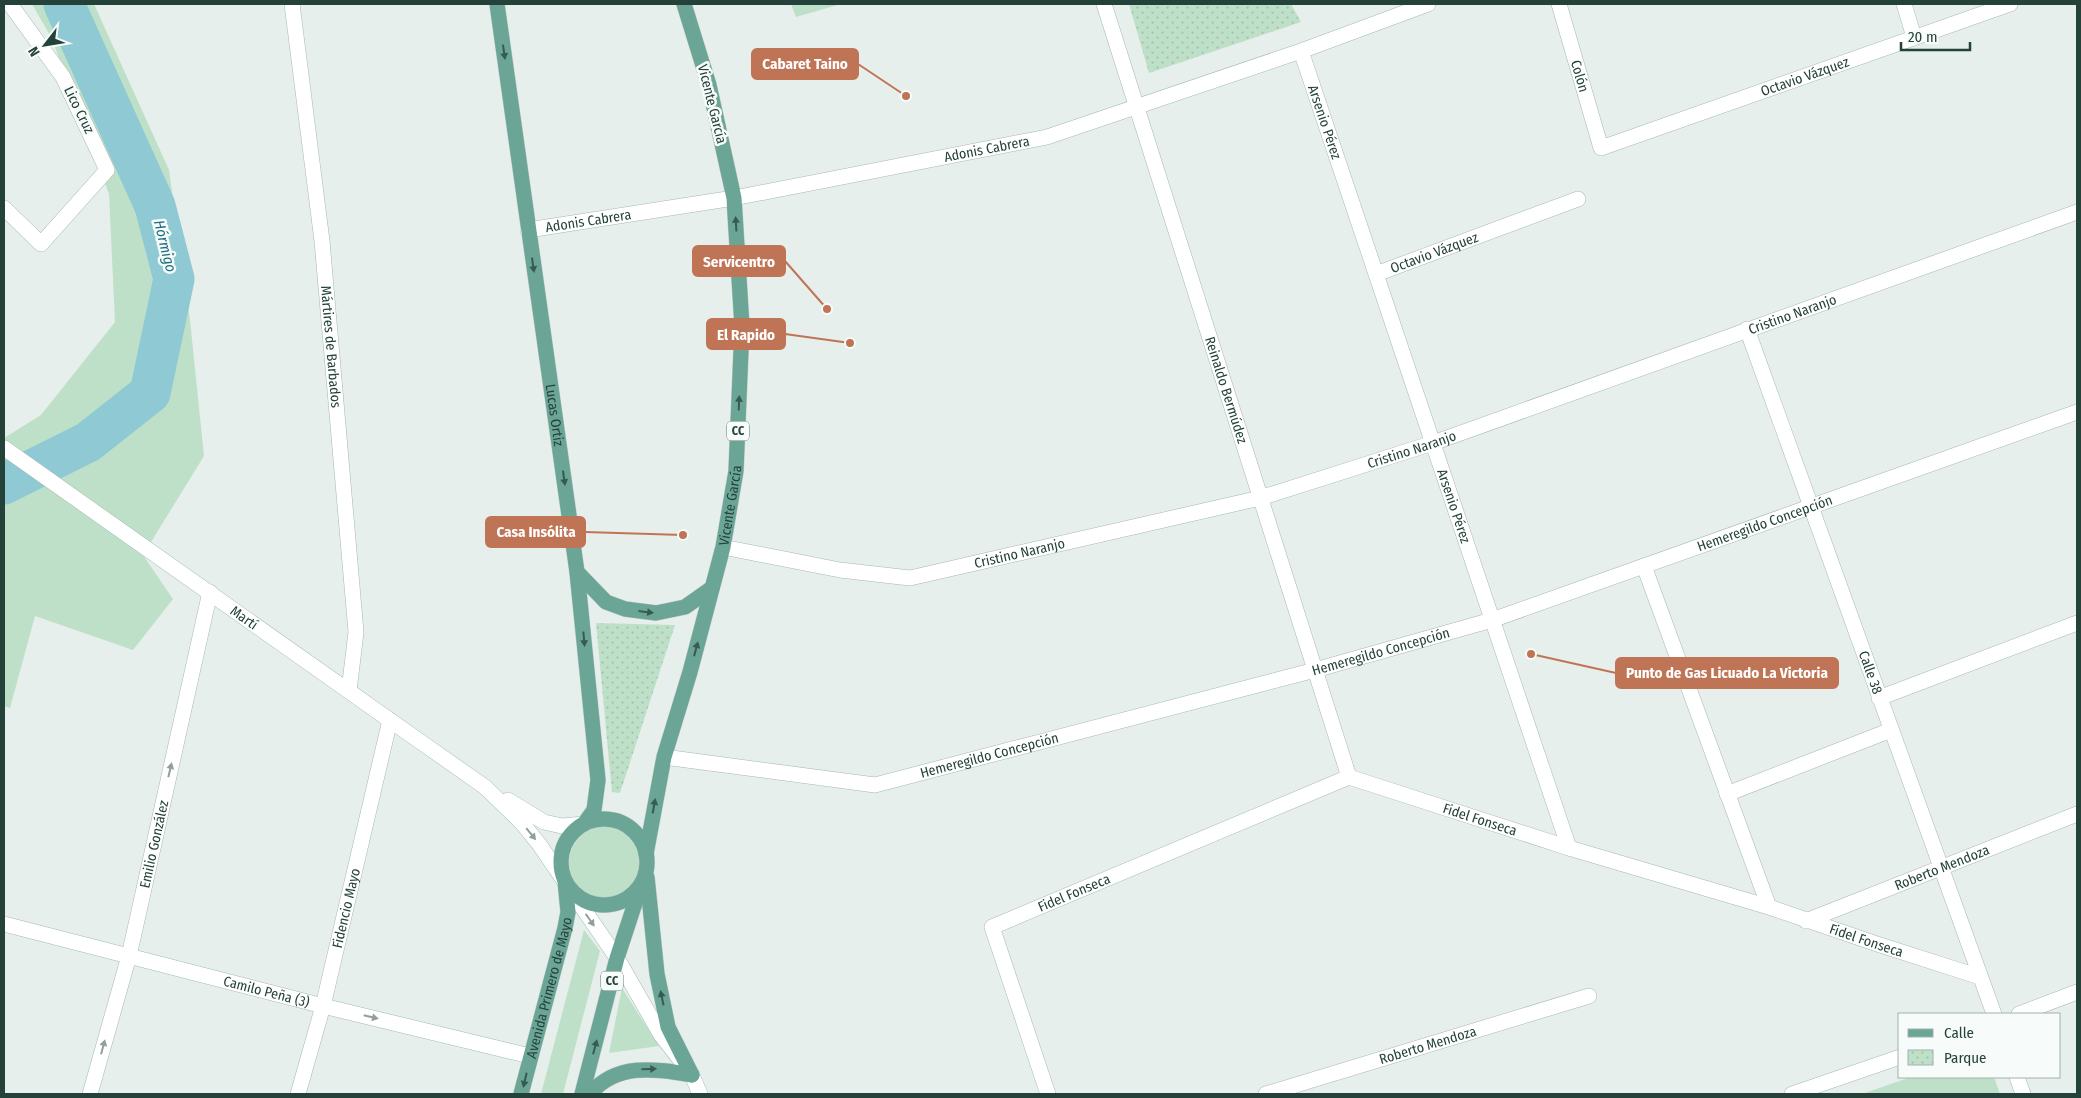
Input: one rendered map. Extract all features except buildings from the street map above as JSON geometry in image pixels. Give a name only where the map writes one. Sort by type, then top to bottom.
[{"type":"main road","name":"Lucas Ortiz","points":[[497,4],[577,572],[598,780],[594,810],[584,824]]},
{"type":"main road","name":"Vicente García","points":[[646,861],[664,757],[690,672],[723,547],[736,471],[742,326],[734,198],[709,85],[684,4]]},
{"type":"main road","points":[[577,572],[606,602],[625,610],[656,613],[685,607],[712,588]]},
{"type":"main road","points":[[584,824],[598,819],[612,820],[624,824],[642,842],[646,861],[657,974],[668,1028],[692,1076]]},
{"type":"main road","name":"Avenida Primero de Mayo","points":[[521,1094],[568,912],[561,864],[563,848],[571,834],[584,824]]},
{"type":"main road","points":[[564,880],[572,891],[583,899],[596,904],[610,904],[622,900],[634,892],[642,882],[646,861]]},
{"type":"main road","name":"CC","points":[[582,1094],[617,958],[646,861]]},
{"type":"main road","points":[[590,1094],[596,1087],[632,1070],[656,1069],[692,1076]]},
{"type":"street","name":"Lico Cruz","points":[[4,208],[41,244],[108,170],[63,77],[10,4]]},
{"type":"street","name":"Mártires de Barbados","points":[[292,4],[322,241],[356,632],[349,691]]},
{"type":"street","name":"Reinaldo Bermúdez","points":[[1104,4],[1349,778]]},
{"type":"street","name":"Adonis Cabrera","points":[[528,230],[734,198],[1047,137],[1301,51],[1428,4]]},
{"type":"street","name":"Colón","points":[[1559,4],[1601,148]]},
{"type":"street","points":[[1904,4],[1914,37]]},
{"type":"street","name":"Octavio Vázquez","points":[[1601,148],[2010,4]]},
{"type":"street","name":"Arsenio Pérez","points":[[1301,51],[1569,848]]},
{"type":"street","name":"Octavio Vázquez","points":[[1376,274],[1578,199]]},
{"type":"street","name":"Cristino Naranjo","points":[[723,547],[840,570],[910,578],[1260,498],[1433,443],[2077,212]]},
{"type":"street","name":"Calle 38","points":[[1747,329],[1994,1013]]},
{"type":"street","name":"Hemeregildo Concepción","points":[[664,757],[875,786],[1315,670],[1492,620],[2077,412]]},
{"type":"street","name":"Martí","points":[[4,448],[485,787],[544,822],[562,826],[584,824]]},
{"type":"street","points":[[1644,566],[1769,907]]},
{"type":"street","name":"Emilio González","points":[[90,1094],[128,956],[210,592]]},
{"type":"street","points":[[1879,698],[2077,623]]},
{"type":"street","name":"Fidencio Mayo","points":[[298,1094],[323,1006],[390,720]]},
{"type":"street","points":[[1728,794],[1891,730]]},
{"type":"street","name":"Fidel Fonseca","points":[[1048,1094],[992,927],[1349,778],[1569,848],[1769,907],[1980,976]]},
{"type":"street","name":"Martí","points":[[485,787],[522,823],[564,880],[585,914],[617,958],[661,1035],[692,1076],[700,1094]]},
{"type":"street","name":"Roberto Mendoza","points":[[1806,920],[2077,814]]},
{"type":"street","name":"Camilo Peña (3)","points":[[4,924],[323,1006],[530,1056]]},
{"type":"street","points":[[2022,1013],[2077,992]]},
{"type":"street","name":"Roberto Mendoza","points":[[1266,1094],[1589,996]]},
{"type":"street","points":[[1792,1094],[1898,1058]]},
{"type":"street","points":[[2017,1078],[2023,1094]]},
{"type":"green space","points":[[32,4],[94,4],[169,170],[190,320],[204,456],[143,555],[173,599],[133,650],[35,616],[10,708],[4,706],[4,438],[41,415],[115,322],[109,194],[52,39]]},
{"type":"green space","points":[[791,4],[841,4],[796,17]]},
{"type":"green space","points":[[1129,4],[1291,4],[1301,22],[1149,73]]},
{"type":"green space","points":[[596,623],[675,625],[620,793],[612,792]]},
{"type":"green space","points":[[606,826],[620,829],[632,837],[640,849],[643,863],[640,877],[632,889],[620,897],[606,900],[592,897],[580,889],[572,877],[569,863],[572,849],[580,837],[592,829]]},
{"type":"green space","points":[[584,930],[600,951],[563,1094],[541,1094]]},
{"type":"green space","points":[[622,988],[659,1046],[609,1053]]},
{"type":"green space","points":[[1908,1078],[1994,1078],[2000,1094],[1862,1094]]},
{"type":"waterway","name":"Hórmigo","points":[[4,484],[88,442],[150,393],[174,279],[155,206],[64,4]]},
{"type":"place","name":"Cabaret Taino","points":[[906,96]]},
{"type":"place","name":"Servicentro","points":[[827,309]]},
{"type":"place","name":"El Rapido","points":[[850,343]]},
{"type":"place","name":"Casa Insólita","points":[[683,535]]},
{"type":"place","name":"Punto de Gas Licuado La Victoria","points":[[1531,654]]}]
